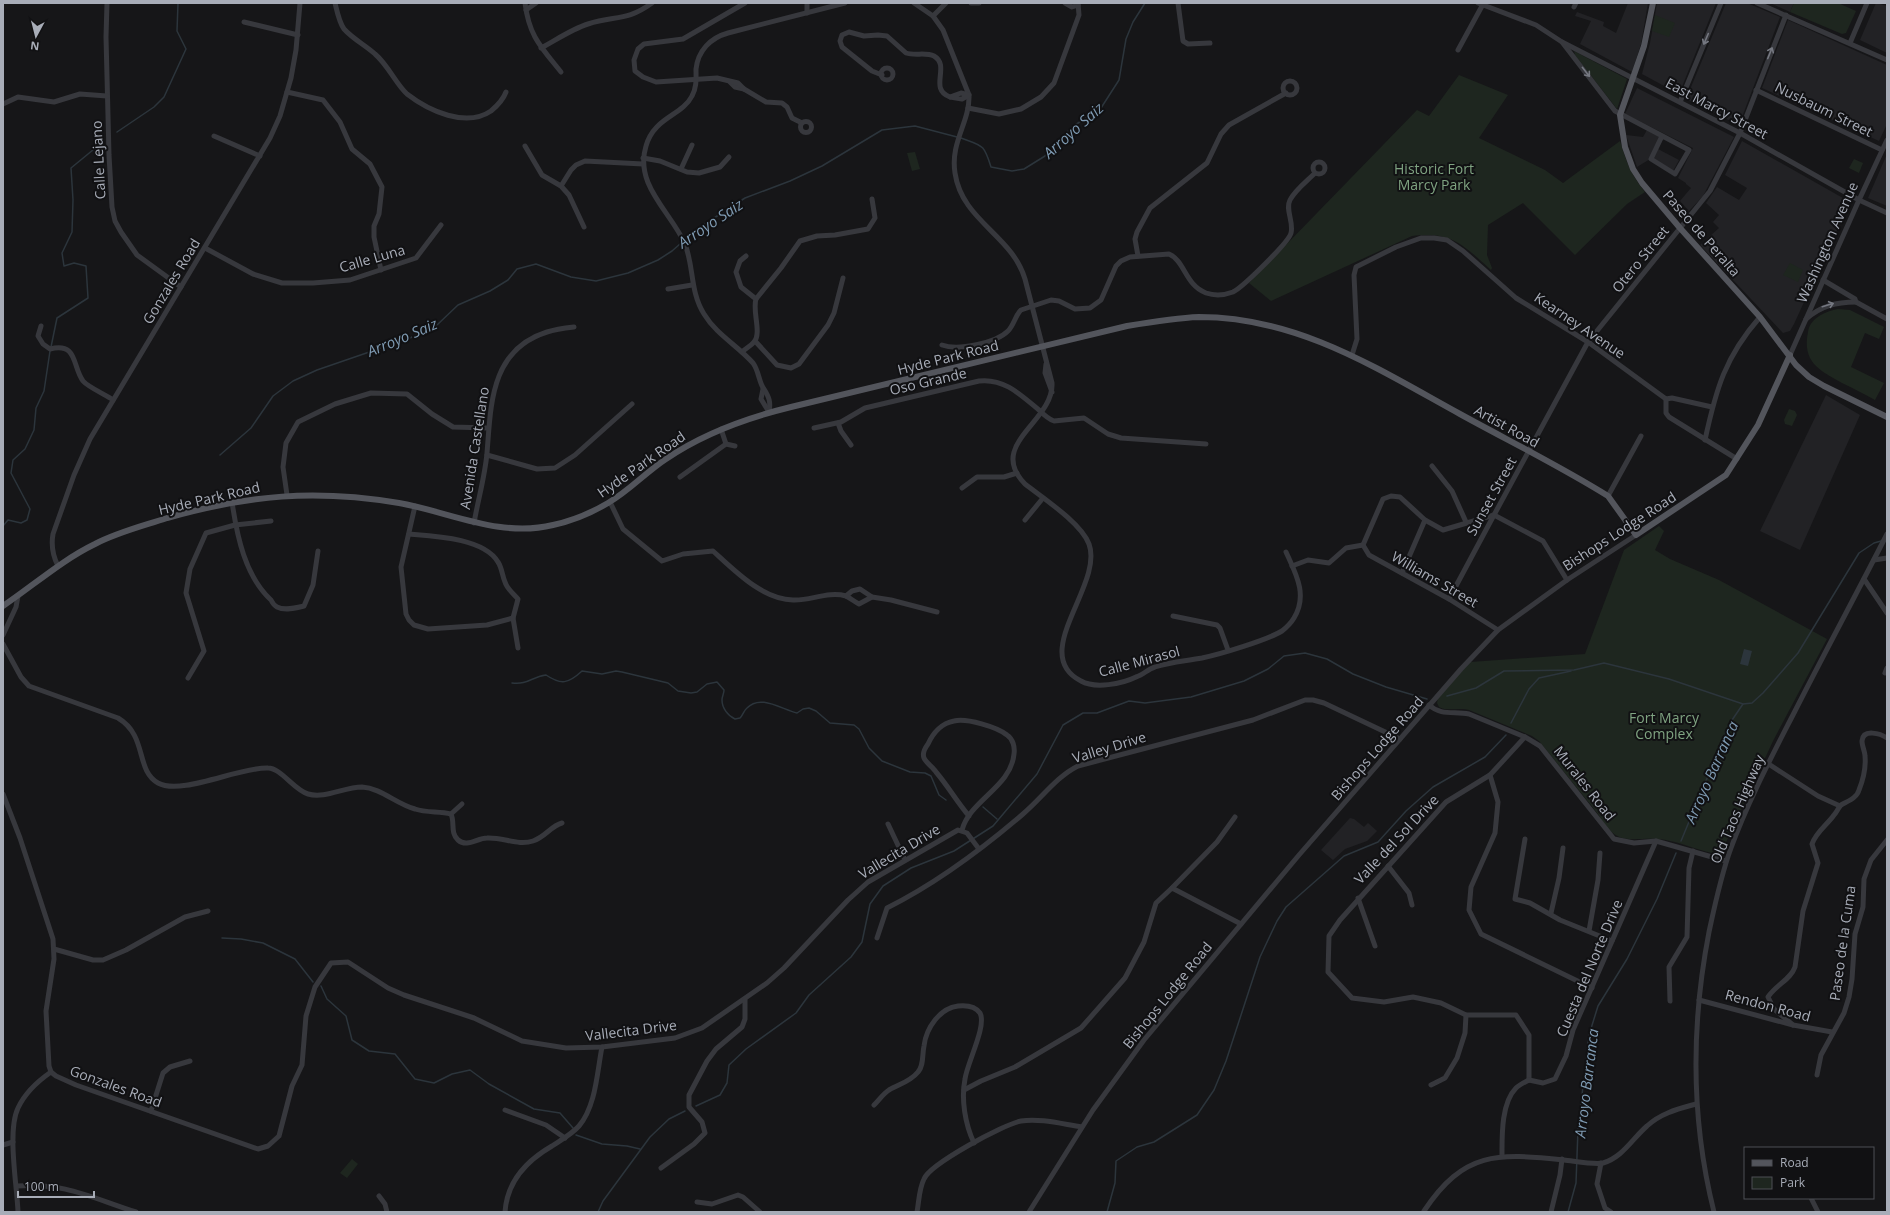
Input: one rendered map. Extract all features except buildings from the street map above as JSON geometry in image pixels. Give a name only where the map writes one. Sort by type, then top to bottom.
[{"type":"main road","points":[[1620,114],[1634,79],[1644,46],[1653,3]]},
{"type":"main road","name":"Paseo de Peralta","points":[[1620,114],[1625,147],[1633,169],[1642,183],[1680,228],[1760,317],[1796,365],[1814,380],[1887,417]]},
{"type":"main road","name":"Hyde Park Road","points":[[3,606],[58,566],[94,544],[130,529],[232,502],[287,495],[341,496],[415,506],[502,528],[552,526],[578,517],[610,502],[666,458],[691,443],[721,429],[769,412],[1127,326],[1200,317],[1241,320],[1285,329],[1352,355]]},
{"type":"main road","name":"Artist Road","points":[[1352,355],[1608,496],[1636,535]]},
{"type":"main road","name":"Bishops Lodge Road","points":[[1636,535],[1722,478],[1737,459],[1758,425],[1790,355]]},
{"type":"street","name":"Calle Lejano","points":[[107,3],[107,96],[111,200],[115,221],[137,255],[181,287]]},
{"type":"street","name":"Gonzales Road","points":[[58,566],[54,560],[52,543],[57,522],[82,456],[113,400],[260,156],[280,116],[294,64],[300,3]]},
{"type":"street","points":[[335,3],[343,27],[352,37],[386,64],[406,92],[442,114],[463,118],[483,116],[496,107],[506,92]]},
{"type":"street","points":[[525,3],[529,27],[541,48],[561,72]]},
{"type":"street","points":[[526,10],[536,3]]},
{"type":"street","points":[[541,48],[587,24],[626,18],[639,12],[652,3]]},
{"type":"street","points":[[745,3],[683,38],[644,44],[638,49],[634,60],[635,71],[643,77],[656,82],[717,78],[730,82],[735,87],[744,89],[766,102],[782,103],[787,107],[792,118],[802,123]]},
{"type":"street","points":[[807,3],[807,13]]},
{"type":"street","points":[[769,412],[770,399],[764,389],[756,367],[708,320],[697,302],[692,285],[685,245],[679,232],[648,184],[643,161],[647,142],[652,133],[662,121],[690,99],[694,92],[697,64],[701,52],[709,42],[718,36],[845,3]]},
{"type":"street","points":[[914,3],[933,16],[946,35],[969,95],[968,108],[955,144],[955,174],[963,198],[971,211],[1004,245],[1018,262],[1025,278],[1046,364],[1045,373],[1052,392],[1048,404],[1022,436],[1016,446],[1013,456],[1017,473],[1004,477],[977,477],[962,488]]},
{"type":"street","points":[[933,16],[946,3]]},
{"type":"street","points":[[971,3],[979,3]]},
{"type":"street","points":[[968,108],[999,114],[1021,109],[1041,97],[1054,83],[1079,15],[1078,4],[1072,7],[1065,3]]},
{"type":"street","points":[[1178,3],[1183,41],[1188,44],[1210,43]]},
{"type":"street","points":[[1680,102],[1721,3]]},
{"type":"street","points":[[1757,3],[1887,60]]},
{"type":"street","points":[[1850,43],[1867,3]]},
{"type":"street","points":[[1458,50],[1480,4],[1536,25],[1562,42],[1615,111],[1689,150],[1675,174],[1651,159],[1662,136]]},
{"type":"street","name":"Otero Street","points":[[1588,342],[1710,191],[1740,133],[1786,15]]},
{"type":"street","points":[[244,22],[298,35]]},
{"type":"street","points":[[882,75],[872,71],[844,49],[840,41],[842,35],[849,32],[864,36],[885,35],[892,39],[906,53],[933,56],[938,59],[941,67],[939,81],[940,89],[943,93],[950,97],[961,93],[969,95]]},
{"type":"street","name":"East Marcy Street","points":[[1562,42],[1740,133],[1859,200],[1887,213]]},
{"type":"street","name":"Nusbaum Street","points":[[1756,90],[1882,150]]},
{"type":"street","points":[[287,92],[323,100],[340,122],[352,149],[370,164],[382,187],[379,214],[374,226],[374,237],[381,270]]},
{"type":"street","points":[[1138,256],[1135,239],[1137,232],[1150,208],[1207,163],[1221,134],[1229,125],[1286,93]]},
{"type":"street","points":[[3,104],[18,97],[54,102],[80,94],[107,96]]},
{"type":"street","points":[[214,136],[260,156]]},
{"type":"street","name":"Washington Avenue","points":[[1790,355],[1822,280],[1887,140]]},
{"type":"street","points":[[681,169],[692,145]]},
{"type":"street","points":[[525,146],[542,175],[561,186],[572,201],[584,227]]},
{"type":"street","points":[[561,186],[571,170],[586,161],[665,162],[681,169],[696,173],[708,172],[720,167],[729,157]]},
{"type":"street","points":[[942,345],[953,348],[999,338],[1010,328],[1020,311],[1054,300],[1075,309],[1084,310],[1092,307],[1101,300],[1119,262],[1125,258],[1163,254],[1171,255],[1191,283],[1200,290],[1216,295],[1233,292],[1247,282],[1289,238],[1292,228],[1289,209],[1290,201],[1315,173]]},
{"type":"street","points":[[742,352],[755,341],[757,333],[754,311],[756,298],[781,268],[800,241],[817,236],[835,235],[868,229],[875,218],[872,198]]},
{"type":"street","name":"Calle Luna","points":[[205,248],[253,274],[282,283],[313,283],[350,280],[416,258],[442,225]]},
{"type":"street","name":"Kearney Avenue","points":[[1352,355],[1357,339],[1354,275],[1356,267],[1396,247],[1421,238],[1434,238],[1447,240],[1463,250],[1516,298],[1588,342],[1666,399]]},
{"type":"street","points":[[746,256],[740,261],[736,272],[741,287],[756,298]]},
{"type":"street","points":[[755,341],[776,365],[790,368],[799,364],[828,325],[834,313],[843,278]]},
{"type":"street","points":[[1822,280],[1855,299],[1856,302],[1887,319]]},
{"type":"street","points":[[668,289],[692,285]]},
{"type":"street","points":[[1805,320],[1818,310],[1828,305],[1856,302]]},
{"type":"street","points":[[1705,440],[1712,407],[1724,373],[1734,352],[1760,317]]},
{"type":"street","points":[[41,326],[38,336],[43,344],[50,349],[58,347],[67,349],[74,358],[84,382],[113,400]]},
{"type":"street","name":"Avenida Castellano","points":[[474,522],[487,455],[488,428],[492,396],[500,372],[512,355],[527,341],[547,332],[574,327]]},
{"type":"street","name":"Sunset Street","points":[[1450,599],[1588,342]]},
{"type":"street","name":"Oso Grande","points":[[814,428],[838,423],[865,408],[984,380],[998,382],[1010,387],[1049,419],[1057,422],[1084,418],[1108,434],[1121,438],[1206,444]]},
{"type":"street","points":[[764,389],[762,399],[769,412]]},
{"type":"street","points":[[287,495],[283,467],[286,443],[298,422],[335,404],[371,392],[408,394],[432,414],[453,428],[488,428]]},
{"type":"street","points":[[1712,407],[1672,398],[1666,399],[1666,413],[1669,417],[1737,459]]},
{"type":"street","points":[[487,455],[537,469],[555,468],[575,455],[632,404]]},
{"type":"street","points":[[838,423],[842,433],[851,445]]},
{"type":"street","points":[[721,429],[726,444]]},
{"type":"street","points":[[1608,496],[1641,436]]},
{"type":"street","points":[[680,477],[726,444],[735,446]]},
{"type":"street","points":[[1432,466],[1452,491],[1466,522]]},
{"type":"street","name":"Calle Mirasol","points":[[1017,473],[1025,484],[1081,530],[1090,549],[1090,570],[1061,644],[1063,661],[1068,670],[1075,678],[1086,683],[1102,685],[1136,678],[1154,667],[1202,658],[1277,634],[1292,622],[1298,609],[1301,595],[1300,585],[1286,552]]},
{"type":"street","points":[[1292,566],[1308,560],[1329,563],[1346,548],[1363,545],[1383,499],[1391,496],[1400,498],[1425,520],[1443,530],[1494,515],[1543,541],[1567,580]]},
{"type":"street","points":[[1025,520],[1043,498]]},
{"type":"street","points":[[232,502],[235,525],[249,569],[266,596],[277,607],[291,609],[304,606],[313,585],[318,551]]},
{"type":"street","points":[[610,502],[623,529],[662,561],[683,554],[713,551],[728,565],[770,596],[794,600],[818,596],[846,596],[859,604],[872,597]]},
{"type":"street","points":[[415,506],[410,521],[409,534],[403,551],[401,571],[406,614],[411,622],[428,629],[487,625],[513,618]]},
{"type":"street","points":[[1402,573],[1425,520]]},
{"type":"street","points":[[188,678],[204,651],[186,594],[190,569],[206,533],[235,525],[271,521]]},
{"type":"street","points":[[409,534],[438,536],[474,545],[489,551],[500,566],[505,584],[518,599],[513,618],[518,648]]},
{"type":"street","name":"Old Taos Highway","points":[[1714,1212],[1705,1176],[1696,1104],[1696,1032],[1699,1000],[1711,922],[1726,861],[1742,820],[1768,763],[1887,534]]},
{"type":"street","name":"Bishops Lodge Road","points":[[1029,1212],[1082,1127],[1144,1040],[1241,924],[1461,669],[1498,630],[1567,580],[1636,535]]},
{"type":"street","name":"Williams Street","points":[[1363,545],[1369,555],[1450,599],[1498,630]]},
{"type":"street","points":[[1874,560],[1887,558]]},
{"type":"street","points":[[1864,579],[1887,613]]},
{"type":"street","points":[[846,596],[852,591],[860,589],[872,597],[891,600],[936,612]]},
{"type":"street","points":[[3,635],[16,607],[18,596]]},
{"type":"street","points":[[1174,616],[1217,624],[1220,628],[1228,650]]},
{"type":"street","points":[[3,644],[21,677],[28,686],[118,718],[126,723],[138,741],[149,774],[157,782],[167,786],[180,787],[245,771],[269,767],[287,778],[300,790],[310,794],[320,795],[342,790],[363,788],[377,792],[414,809],[451,814],[462,804]]},
{"type":"street","name":"Valley Drive","points":[[877,938],[887,908],[926,888],[979,849],[1024,814],[1064,775],[1078,766],[1252,720],[1300,701],[1308,700],[1320,702],[1400,739]]},
{"type":"street","name":"Murales Road","points":[[1429,705],[1435,710],[1443,713],[1461,712],[1469,714],[1526,737],[1540,746],[1552,758],[1614,839],[1634,844],[1656,841],[1726,861]]},
{"type":"street","points":[[962,830],[968,816],[1007,773],[1013,760],[1014,745],[1007,735],[1001,732],[972,722],[954,721],[944,725],[934,734],[926,747],[924,755],[925,760],[936,771],[968,816]]},
{"type":"street","points":[[1793,1026],[1774,1009],[1768,997],[1774,989],[1793,973],[1803,911],[1818,863],[1812,844],[1814,837],[1836,814],[1840,806],[1851,800],[1859,792],[1864,768],[1865,756],[1862,741],[1864,737],[1868,734],[1881,734],[1887,738]]},
{"type":"street","name":"Valle del Sol Drive","points":[[1466,1015],[1441,1002],[1413,997],[1384,1002],[1352,998],[1328,972],[1329,936],[1358,898],[1446,802],[1490,775],[1526,737]]},
{"type":"street","points":[[1768,763],[1818,796],[1840,806]]},
{"type":"street","points":[[1490,775],[1498,802],[1495,833],[1471,887],[1469,910],[1481,934],[1592,988]]},
{"type":"street","name":"Gonzales Road","points":[[3,794],[50,928],[54,949],[46,1011],[48,1062],[51,1072],[59,1078],[220,1134],[251,1148],[261,1148],[268,1146],[279,1136],[292,1086],[302,1068],[306,1016]]},
{"type":"street","points":[[451,814],[455,837],[459,841],[467,844],[488,838],[515,842],[528,842],[540,838],[552,828],[562,823]]},
{"type":"street","points":[[964,1090],[981,1081],[1015,1067],[1081,1028],[1125,978],[1144,942],[1156,903],[1217,842],[1235,817]]},
{"type":"street","points":[[888,824],[905,860]]},
{"type":"street","name":"Vallecita Drive","points":[[306,1016],[315,987],[331,963],[348,962],[388,988],[404,995],[474,1018],[522,1041],[566,1048],[602,1048],[675,1038],[702,1028],[745,1000],[784,968],[857,892],[873,878],[953,832],[962,830],[969,835],[979,849]]},
{"type":"street","points":[[1525,839],[1516,899],[1530,903],[1551,913],[1560,920],[1612,941]]},
{"type":"street","name":"Paseo de la Cuma","points":[[1817,1075],[1821,1055],[1832,1032],[1844,1013],[1849,997],[1852,979],[1854,934],[1863,907],[1864,879],[1871,860],[1887,840]]},
{"type":"street","name":"Cuesta del Norte Drive","points":[[1529,1080],[1543,1083],[1556,1079],[1566,1056],[1573,1030],[1656,841]]},
{"type":"street","points":[[1551,913],[1559,878],[1563,848]]},
{"type":"street","points":[[1670,1001],[1669,967],[1687,937],[1689,868],[1693,851]]},
{"type":"street","points":[[1589,931],[1598,880],[1600,853]]},
{"type":"street","points":[[1388,866],[1409,893],[1412,905]]},
{"type":"street","points":[[1172,888],[1241,924]]},
{"type":"street","points":[[1358,898],[1374,946]]},
{"type":"street","points":[[54,949],[93,960],[103,960],[126,950],[185,917],[208,911]]},
{"type":"street","points":[[661,1168],[705,1134],[702,1122],[689,1107],[689,1095],[696,1080],[716,1049],[742,1027],[745,1019],[745,1000]]},
{"type":"street","name":"Rendon Road","points":[[1699,1000],[1793,1026],[1832,1032]]},
{"type":"street","points":[[874,1105],[888,1091],[907,1081],[918,1073],[922,1064],[926,1038],[936,1019],[945,1010],[961,1006],[976,1008],[982,1019],[966,1074],[964,1090],[967,1124],[974,1143]]},
{"type":"street","points":[[1431,1085],[1445,1078],[1457,1058],[1465,1033],[1466,1015],[1516,1015],[1530,1035],[1529,1080],[1515,1089],[1507,1105],[1502,1131],[1502,1156]]},
{"type":"street","points":[[505,1212],[508,1194],[518,1174],[538,1155],[579,1126],[591,1105],[602,1048]]},
{"type":"street","points":[[151,1111],[163,1073],[170,1067],[190,1061]]},
{"type":"street","points":[[18,1212],[13,1142],[14,1118],[18,1107],[29,1091],[51,1072]]},
{"type":"street","points":[[1424,1211],[1436,1194],[1453,1177],[1469,1166],[1487,1158],[1502,1156],[1570,1160],[1601,1164],[1614,1159],[1646,1127],[1658,1118],[1670,1112],[1696,1104]]},
{"type":"street","points":[[504,1110],[546,1126],[564,1138]]},
{"type":"street","points":[[917,1212],[924,1178],[935,1167],[974,1143],[1021,1121],[1041,1121],[1082,1127]]},
{"type":"street","points":[[3,1145],[13,1142]]},
{"type":"street","points":[[1551,1212],[1562,1160]]},
{"type":"street","points":[[1601,1164],[1597,1184],[1604,1208],[1611,1212]]},
{"type":"street","points":[[17,1186],[42,1185],[60,1187],[84,1193],[136,1212]]},
{"type":"street","points":[[379,1196],[385,1204],[387,1212]]},
{"type":"street","points":[[697,1202],[712,1204],[738,1196],[743,1197],[760,1212]]},
{"type":"street","points":[[1812,1199],[1818,1212]]},
{"type":"shaded area","points":[[1628,3],[1648,3],[1641,44],[1632,72],[1580,44],[1591,21],[1575,16],[1577,12],[1604,22],[1603,26],[1616,33]]},
{"type":"shaded area","points":[[1657,3],[1716,3],[1679,94],[1642,74],[1650,43]]},
{"type":"shaded area","points":[[1726,3],[1747,3],[1780,17],[1739,125],[1686,99]]},
{"type":"shaded area","points":[[1770,3],[1794,3],[1790,12]]},
{"type":"shaded area","points":[[1876,3],[1887,6],[1887,53],[1860,40]]},
{"type":"shaded area","points":[[1788,20],[1887,65],[1887,124],[1879,141],[1762,88]]},
{"type":"shaded area","points":[[1637,88],[1734,137],[1703,196],[1689,211],[1680,201],[1691,188],[1678,178],[1693,148],[1625,114]]},
{"type":"shaded area","points":[[1647,130],[1660,137],[1650,159],[1637,167],[1626,135],[1643,137]]},
{"type":"shaded area","points":[[1742,141],[1850,202],[1794,324],[1790,331],[1783,333],[1700,245],[1719,228],[1713,222],[1719,215],[1706,203],[1717,187],[1739,200],[1747,188],[1725,175]]},
{"type":"shaded area","points":[[1658,149],[1679,160],[1673,171],[1653,160]]},
{"type":"shaded area","points":[[1887,154],[1887,206],[1868,198]]},
{"type":"shaded area","points":[[1826,395],[1860,415],[1800,550],[1760,531]]},
{"type":"shaded area","points":[[1744,649],[1752,651],[1748,666],[1740,664]]},
{"type":"shaded area","points":[[1350,818],[1354,819],[1364,827],[1368,823],[1377,831],[1367,841],[1345,849],[1333,860],[1321,850]]},
{"type":"green space","points":[[1794,3],[1838,3],[1856,11],[1846,33],[1842,34],[1790,12]]},
{"type":"green space","points":[[1655,15],[1675,23],[1669,37],[1652,31]]},
{"type":"green space","points":[[1574,51],[1627,79],[1617,109],[1575,55]]},
{"type":"green space","name":"Historic Fort Marcy Park","points":[[1459,75],[1508,95],[1479,138],[1545,170],[1563,183],[1620,141],[1630,168],[1645,192],[1627,204],[1575,255],[1523,203],[1488,225],[1487,255],[1492,268],[1491,270],[1472,253],[1456,242],[1447,238],[1426,235],[1412,236],[1271,301],[1249,283],[1417,110],[1429,116]]},
{"type":"green space","points":[[915,152],[920,169],[912,171],[907,153]]},
{"type":"green space","points":[[1854,159],[1863,163],[1859,173],[1849,168]]},
{"type":"green space","points":[[1790,263],[1803,270],[1798,282],[1783,275]]},
{"type":"green space","points":[[1838,309],[1850,310],[1884,327],[1879,339],[1865,333],[1851,367],[1884,383],[1875,400],[1826,374],[1814,364],[1810,358],[1807,342],[1809,327],[1819,316],[1829,311]]},
{"type":"green space","points":[[1789,409],[1795,411],[1797,415],[1792,426],[1785,424],[1784,420]]},
{"type":"green space","name":"Fort Marcy Complex","points":[[1659,526],[1664,531],[1655,550],[1670,559],[1719,580],[1827,639],[1773,741],[1722,851],[1718,854],[1706,852],[1670,841],[1658,839],[1621,838],[1613,834],[1539,741],[1532,736],[1469,710],[1442,708],[1439,707],[1437,703],[1438,698],[1470,662],[1585,654],[1624,550]]},
{"type":"green space","points":[[352,1159],[358,1164],[347,1178],[340,1173]]},
{"type":"waterway","points":[[117,132],[154,107],[164,97],[186,49],[177,31],[178,3]]},
{"type":"waterway","name":"Arroyo Saiz","points":[[961,138],[982,147],[991,167],[1012,171],[1024,169],[1045,156],[1072,127],[1101,108],[1119,80],[1126,39],[1133,22],[1145,3]]},
{"type":"waterway","name":"Arroyo Saiz","points":[[220,455],[251,428],[273,396],[293,381],[317,370],[410,338],[437,325],[458,305],[490,291],[508,280],[517,269],[536,264],[571,277],[596,281],[628,273],[658,260],[672,251],[697,229],[745,198],[790,181],[822,166],[882,130],[915,126],[957,137]]},
{"type":"waterway","points":[[51,347],[57,318],[88,298],[86,266],[74,263],[64,266],[62,253],[72,232],[73,200],[71,168],[99,145]]},
{"type":"waterway","points":[[3,526],[8,520],[21,523],[27,520],[30,509],[11,473],[13,460],[25,449],[34,430],[36,408],[44,391],[50,351]]},
{"type":"waterway","points":[[1447,696],[1476,688],[1504,671],[1574,670],[1604,663],[1669,679],[1743,704],[1752,703],[1763,693],[1798,653],[1859,553],[1874,543],[1881,541]]},
{"type":"waterway","points":[[696,1106],[720,1095],[727,1083],[729,1065],[746,1049],[796,1013],[809,995],[851,957],[862,942],[870,904],[883,886],[911,868],[954,851],[993,826],[1037,774],[1063,725],[1083,713],[1097,713],[1129,701],[1145,703],[1191,697],[1244,681],[1268,669],[1284,656],[1305,653],[1327,659],[1353,674],[1386,687],[1427,699]]},
{"type":"waterway","points":[[512,683],[522,683],[546,675],[560,682],[564,682],[573,679],[582,671],[602,674],[616,671],[622,672],[668,683],[678,691],[691,693],[697,692],[707,684],[717,682],[724,690],[722,700],[724,709],[735,719],[740,718],[746,709],[752,704],[764,702],[797,713],[803,709],[809,708],[816,711],[830,723],[854,725],[859,729],[869,748],[882,761],[910,772],[925,773],[931,776],[939,795],[946,800]]},
{"type":"waterway","points":[[1511,723],[1529,689],[1539,678],[1571,671]]},
{"type":"waterway","name":"Arroyo Barranca","points":[[1681,841],[1730,723],[1743,704]]},
{"type":"waterway","points":[[1107,1212],[1115,1183],[1116,1161],[1137,1147],[1154,1142],[1197,1115],[1214,1090],[1226,1061],[1260,957],[1277,921],[1286,907],[1344,856],[1378,842],[1406,811],[1433,787],[1485,757],[1506,735]]},
{"type":"waterway","points":[[983,807],[997,819]]},
{"type":"waterway","name":"Arroyo Barranca","points":[[1568,1212],[1576,1183],[1578,1129],[1589,1035],[1598,1006],[1627,959],[1657,899],[1676,853]]},
{"type":"waterway","points":[[222,938],[241,939],[263,943],[295,959],[313,982]]},
{"type":"waterway","points":[[321,986],[327,999],[346,1016],[352,1040],[369,1051],[395,1054],[415,1079],[434,1083],[452,1074],[470,1070],[489,1084],[534,1109],[560,1113],[573,1128]]},
{"type":"waterway","points":[[598,1212],[603,1201],[650,1137],[669,1119],[685,1111]]},
{"type":"waterway","points":[[576,1135],[602,1144],[627,1146],[640,1149]]}]
